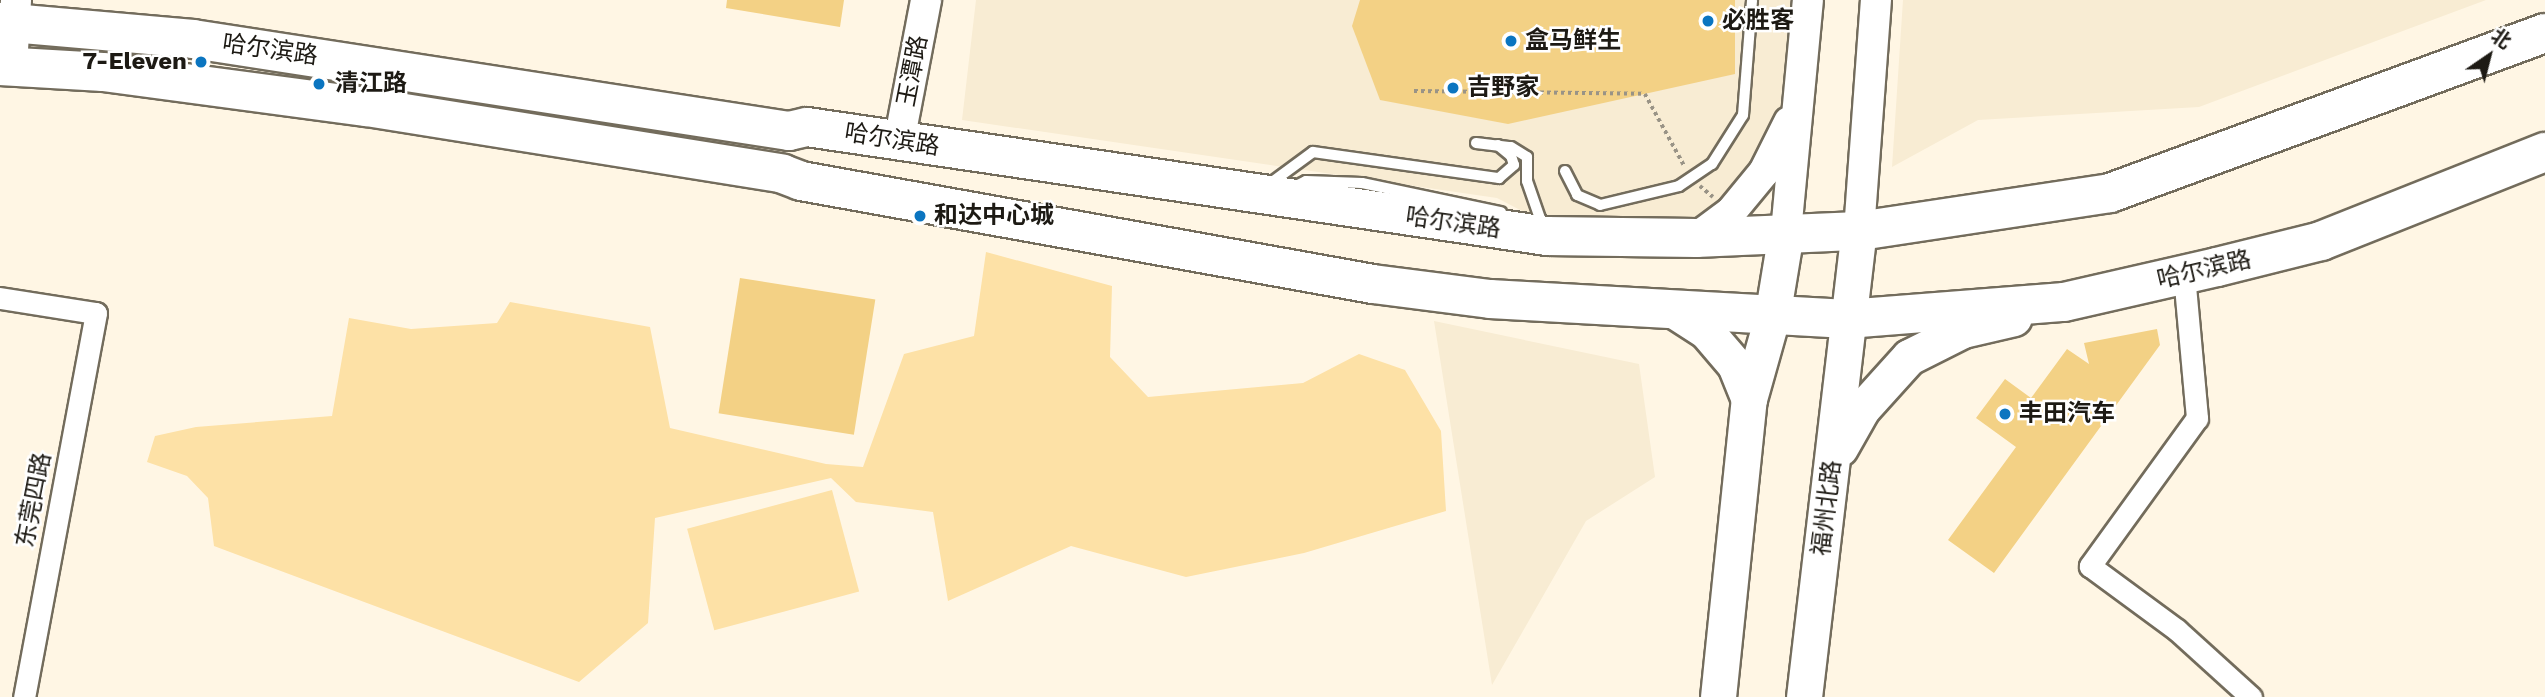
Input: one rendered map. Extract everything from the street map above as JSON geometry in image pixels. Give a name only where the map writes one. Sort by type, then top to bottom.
[{"type":"highway","name":"哈尔滨路","points":[[10,14],[205,40],[789,131],[807,127],[1546,236],[1696,239],[1786,232],[1859,231]]},
{"type":"highway","points":[[1859,231],[2110,193],[2545,33]]},
{"type":"highway","name":"哈尔滨路","points":[[6,66],[189,82],[367,107],[783,174],[801,181],[1373,284],[1490,299],[1772,317],[1847,319],[2064,302],[2321,241],[2545,152]]},
{"type":"main road","name":"福州北路","points":[[1804,697],[1859,231]]},
{"type":"main road","points":[[1718,697],[1749,399],[1772,317],[1786,232]]},
{"type":"main road","points":[[1833,460],[1862,409],[1909,358],[1963,330],[2064,302]]},
{"type":"main road","points":[[1675,311],[1706,331],[1735,365],[1749,399]]},
{"type":"street","name":"玉潭路","points":[[899,142],[926,0]]},
{"type":"street","points":[[1786,232],[1803,82],[1808,0]]},
{"type":"street","points":[[1859,231],[1876,0]]},
{"type":"street","points":[[6,66],[10,14]]},
{"type":"street","points":[[1696,239],[1731,212],[1764,172],[1785,138],[1803,82]]},
{"type":"street","points":[[2184,275],[2197,418],[2090,566],[2177,630],[2251,697]]},
{"type":"street","name":"东莞四路","points":[[0,298],[96,313],[24,697]]},
{"type":"lane","points":[[1565,170],[1577,195],[1600,205],[1692,180],[1712,164],[1744,115],[1752,0]]},
{"type":"lane","points":[[1476,143],[1520,150],[1527,157],[1527,181],[1546,236]]},
{"type":"lane","points":[[1267,196],[1312,152],[1499,178],[1514,164],[1511,156],[1498,145]]},
{"type":"path","points":[[1414,92],[1645,94],[1692,180],[1731,212]]},
{"type":"shaded area","name":"和达中心城","points":[[976,0],[1791,0],[1783,121],[1755,174],[1702,216],[1659,232],[1565,233],[1497,198],[962,120]]},
{"type":"shaded area","points":[[1903,0],[2486,0],[2199,107],[1978,120],[1892,167]]},
{"type":"shaded area","points":[[986,252],[1112,286],[1110,357],[1148,397],[1303,383],[1359,354],[1405,370],[1441,431],[1446,511],[1304,553],[1186,577],[1071,546],[948,601],[933,512],[856,502],[831,478],[655,518],[648,623],[579,682],[214,546],[208,498],[187,476],[147,462],[155,436],[196,427],[332,416],[349,318],[411,329],[497,323],[510,302],[650,327],[670,428],[826,464],[863,467],[904,354],[974,336]]},
{"type":"shaded area","points":[[1434,321],[1639,364],[1655,477],[1586,521],[1492,685]]},
{"type":"shaded area","points":[[832,490],[859,591],[714,630],[687,529]]},
{"type":"building","points":[[727,0],[844,0],[840,27],[726,8]]},
{"type":"building","points":[[1360,0],[1735,0],[1735,74],[1508,124],[1380,100],[1352,26]]},
{"type":"building","points":[[740,278],[875,299],[854,435],[719,413]]},
{"type":"building","points":[[2157,329],[2160,345],[1994,573],[1948,540],[2016,447],[1976,418],[2005,379],[2031,398],[2067,349],[2089,364],[2084,343]]},
{"type":"place","name":"必胜客","points":[[1708,21]]},
{"type":"place","name":"盒马鲜生","points":[[1511,41]]},
{"type":"place","name":"7-Eleven","points":[[201,62]]},
{"type":"place","name":"清江路","points":[[319,84]]},
{"type":"place","name":"吉野家","points":[[1453,88]]},
{"type":"place","name":"和达中心城","points":[[920,216]]},
{"type":"place","name":"丰田汽车","points":[[2005,414]]}]
